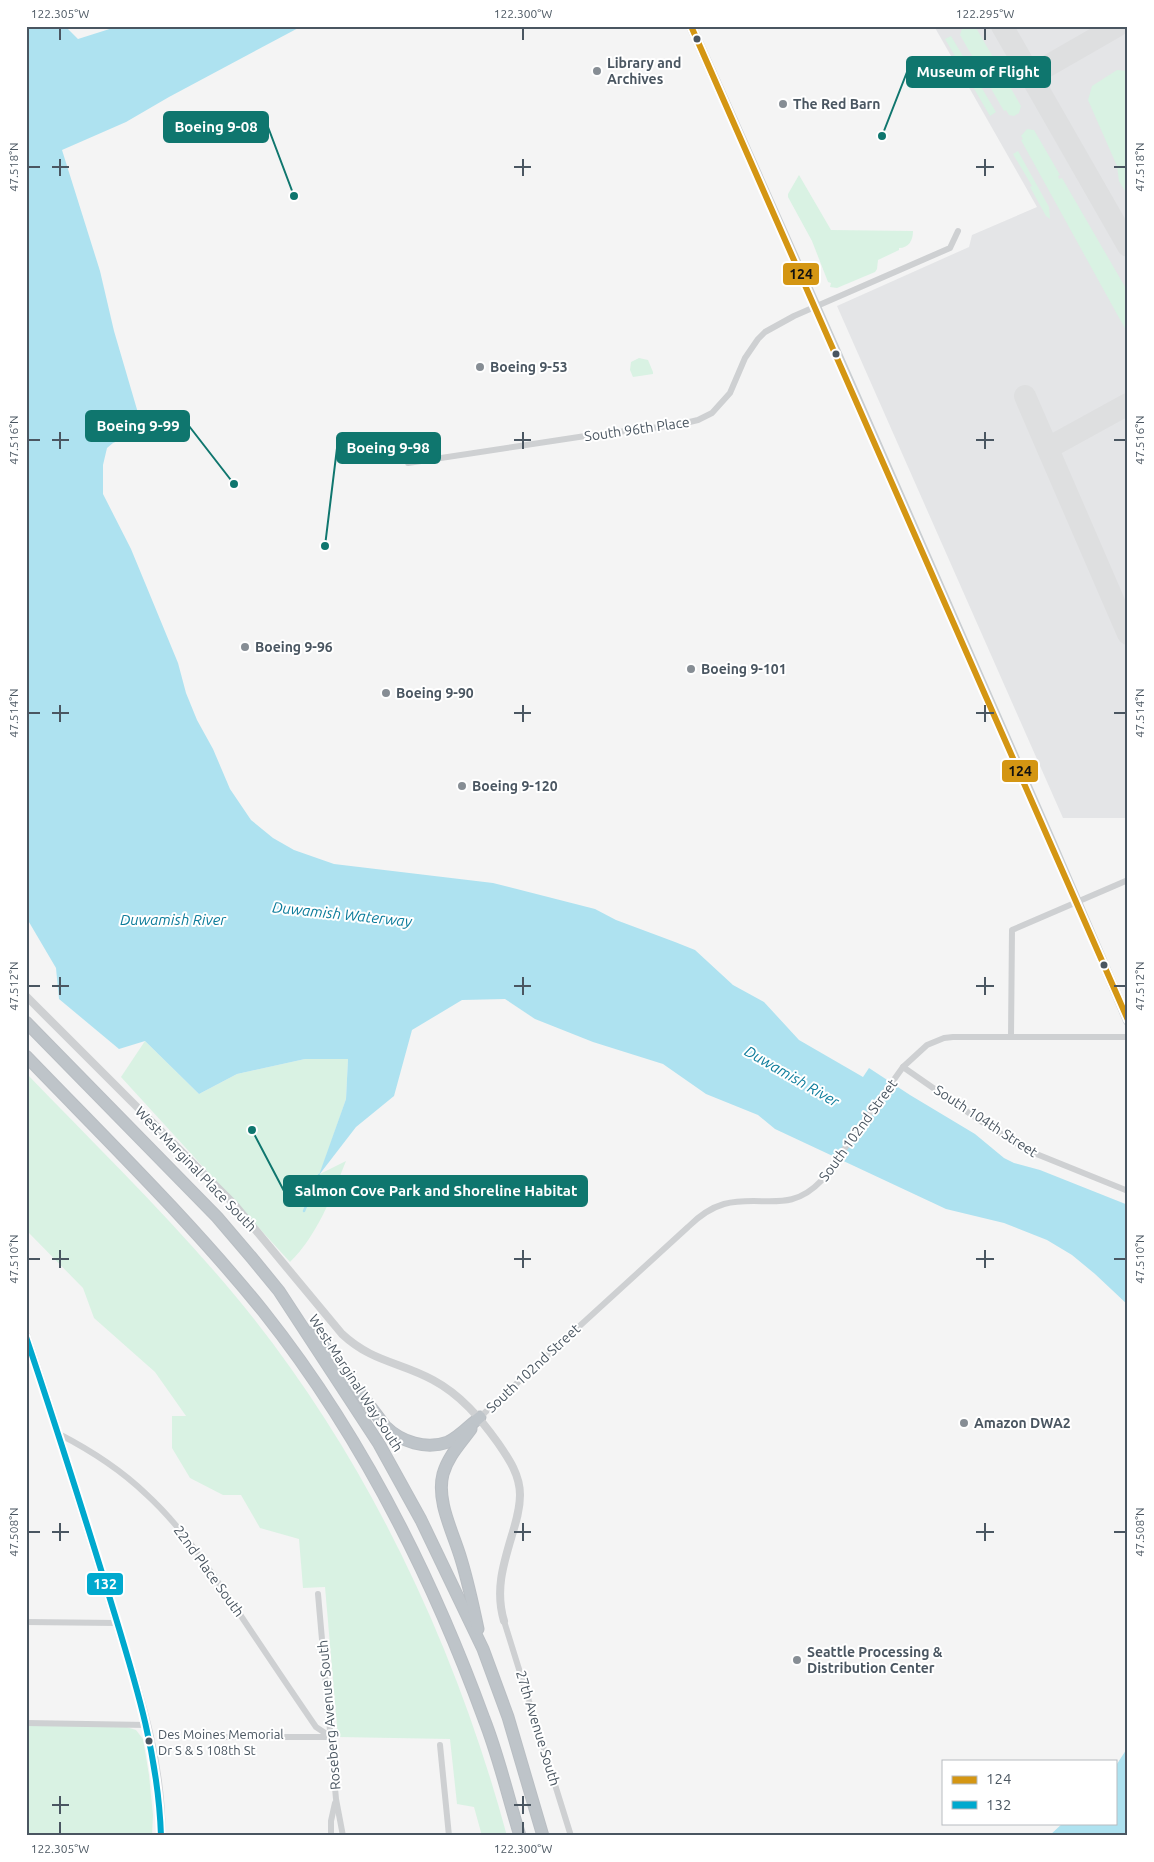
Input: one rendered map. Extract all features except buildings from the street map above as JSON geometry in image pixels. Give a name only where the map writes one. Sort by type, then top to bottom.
[{"type":"highway","name":"West Marginal Way South","points":[[26,1022],[217,1217],[279,1291],[379,1444],[421,1520],[483,1649],[508,1718],[542,1836]]},
{"type":"highway","points":[[26,1056],[186,1222],[225,1266],[264,1313],[342,1425],[381,1490],[429,1586],[455,1644],[486,1721],[520,1836]]},
{"type":"highway","points":[[279,1291],[333,1356],[380,1419],[397,1436],[421,1444],[449,1441],[480,1417]]},
{"type":"highway","points":[[480,1417],[446,1464],[442,1475],[441,1489],[444,1505],[471,1594],[483,1649]]},
{"type":"main road","points":[[691,26],[1128,1021]]},
{"type":"main road","points":[[26,1336],[59,1434],[148,1725],[157,1776],[161,1836]]},
{"type":"street","name":"South 96th Place","points":[[408,463],[677,425],[698,420],[712,413],[730,393],[745,358],[758,339],[776,325],[950,248],[958,231]]},
{"type":"street","points":[[1011,1036],[1012,930],[1128,880]]},
{"type":"street","name":"West Marginal Place South","points":[[26,996],[234,1204],[342,1334],[366,1352],[383,1361],[422,1375],[445,1387],[480,1417],[510,1459],[520,1493],[518,1518],[500,1581],[500,1608],[504,1621]]},
{"type":"street","name":"South 102nd Street","points":[[480,1417],[692,1223],[707,1212],[725,1204],[736,1202],[792,1200],[813,1190],[903,1067],[927,1045],[944,1038],[1128,1036]]},
{"type":"street","name":"South 104th Street","points":[[903,1067],[982,1122],[1029,1151],[1128,1191]]},
{"type":"street","name":"22nd Place South","points":[[59,1434],[84,1447],[118,1471],[146,1493],[178,1526],[207,1565],[316,1727],[330,1736]]},
{"type":"street","name":"Roseberg Avenue South","points":[[318,1594],[336,1799],[343,1836]]},
{"type":"street","name":"27th Avenue South","points":[[504,1621],[572,1836]]},
{"type":"street","points":[[26,1622],[117,1623]]},
{"type":"street","points":[[26,1723],[148,1725]]},
{"type":"street","points":[[228,1737],[330,1736]]},
{"type":"street","points":[[440,1745],[449,1836]]},
{"type":"street","points":[[331,1836],[331,1822],[336,1799]]},
{"type":"shaded area","points":[[934,26],[1128,26],[1128,818],[1063,818],[837,306],[969,247],[972,235],[1037,207]]},
{"type":"green space","points":[[963,26],[975,26],[1021,106],[1019,113],[1014,116],[1009,115],[1006,110],[1004,111],[960,35]]},
{"type":"green space","points":[[951,36],[996,112],[990,116],[945,39]]},
{"type":"green space","points":[[1117,70],[1128,71],[1128,196],[1119,181],[1117,166],[1088,100],[1092,86]]},
{"type":"green space","points":[[1027,129],[1034,130],[1060,175],[1058,176],[1059,179],[1062,178],[1128,292],[1128,334],[1021,140],[1023,139],[1021,136]]},
{"type":"green space","points":[[1018,151],[1049,207],[1050,219],[1046,216],[1030,187],[1032,186],[1013,154]]},
{"type":"green space","points":[[799,175],[831,230],[913,231],[910,243],[878,260],[875,272],[837,288],[830,287],[831,283],[828,282],[812,241],[788,197]]},
{"type":"green space","points":[[639,358],[648,360],[653,374],[633,377],[630,370],[631,362]]},
{"type":"green space","points":[[145,1041],[199,1094],[237,1074],[305,1059],[348,1059],[346,1099],[320,1174],[346,1161],[316,1228],[300,1252],[290,1262],[121,1077]]},
{"type":"green space","points":[[26,1073],[143,1194],[228,1287],[297,1377],[337,1437],[373,1500],[406,1565],[436,1631],[463,1698],[487,1767],[507,1836],[482,1836],[474,1807],[457,1804],[450,1739],[338,1737],[325,1587],[303,1588],[299,1539],[260,1528],[241,1495],[223,1495],[190,1478],[172,1448],[172,1416],[186,1416],[155,1372],[94,1318],[83,1288],[29,1233],[26,1227]]},
{"type":"green space","points":[[26,1726],[123,1726],[136,1730],[143,1739],[149,1775],[153,1815],[152,1836],[26,1836]]},
{"type":"water","name":"Duwamish River","points":[[26,26],[65,26],[78,39],[119,26],[302,26],[126,122],[62,150],[100,271],[114,331],[143,430],[113,443],[107,448],[103,465],[103,494],[131,549],[178,663],[186,693],[197,720],[213,749],[230,789],[251,820],[273,838],[294,850],[334,864],[493,883],[595,909],[616,920],[695,950],[733,985],[764,1002],[799,1040],[863,1077],[869,1068],[975,1134],[1004,1158],[1014,1163],[1040,1170],[1128,1205],[1128,1305],[1072,1255],[1047,1240],[1004,1223],[946,1209],[775,1129],[758,1115],[706,1094],[663,1064],[593,1042],[535,1019],[505,999],[462,1000],[412,1030],[394,1096],[356,1127],[319,1175],[346,1099],[348,1059],[305,1059],[237,1074],[199,1094],[145,1041],[119,1049],[59,999],[56,968],[26,917]]},
{"type":"water","points":[[1128,1747],[1128,1836],[1049,1836],[1062,1824],[1116,1824],[1116,1765]]},
{"type":"waterway","points":[[304,1211],[319,1175]]},
{"type":"taxiway","points":[[1002,26],[1128,246]]},
{"type":"taxiway","points":[[1030,76],[1117,26]]},
{"type":"taxiway","points":[[1025,396],[1128,634]]},
{"type":"taxiway","points":[[1048,448],[1128,404]]},
{"type":"transit line","name":"124","points":[[691,26],[966,647],[1128,1020]]},
{"type":"transit line","name":"132","points":[[26,1337],[134,1680],[155,1772],[161,1836]]},
{"type":"place","name":"Library and Archives","points":[[597,71]]},
{"type":"place","name":"The Red Barn","points":[[783,104]]},
{"type":"place","name":"Museum of Flight","points":[[882,136]]},
{"type":"place","name":"Boeing 9-08","points":[[294,196]]},
{"type":"place","name":"Boeing 9-53","points":[[480,367]]},
{"type":"place","name":"Boeing 9-99","points":[[234,484]]},
{"type":"place","name":"Boeing 9-98","points":[[325,546]]},
{"type":"place","name":"Boeing 9-96","points":[[245,647]]},
{"type":"place","name":"Boeing 9-101","points":[[691,669]]},
{"type":"place","name":"Boeing 9-90","points":[[386,693]]},
{"type":"place","name":"Boeing 9-120","points":[[462,786]]},
{"type":"place","name":"Salmon Cove Park and Shoreline Habitat","points":[[252,1130]]},
{"type":"place","name":"Amazon DWA2","points":[[964,1423]]},
{"type":"place","name":"Seattle Processing & Distribution Center","points":[[797,1660]]},
{"type":"place","name":"Des Moines Memorial Dr S & S 108th St","points":[[149,1741]]},
{"type":"water label","name":"Duwamish Waterway","points":[[342,914]]}]
